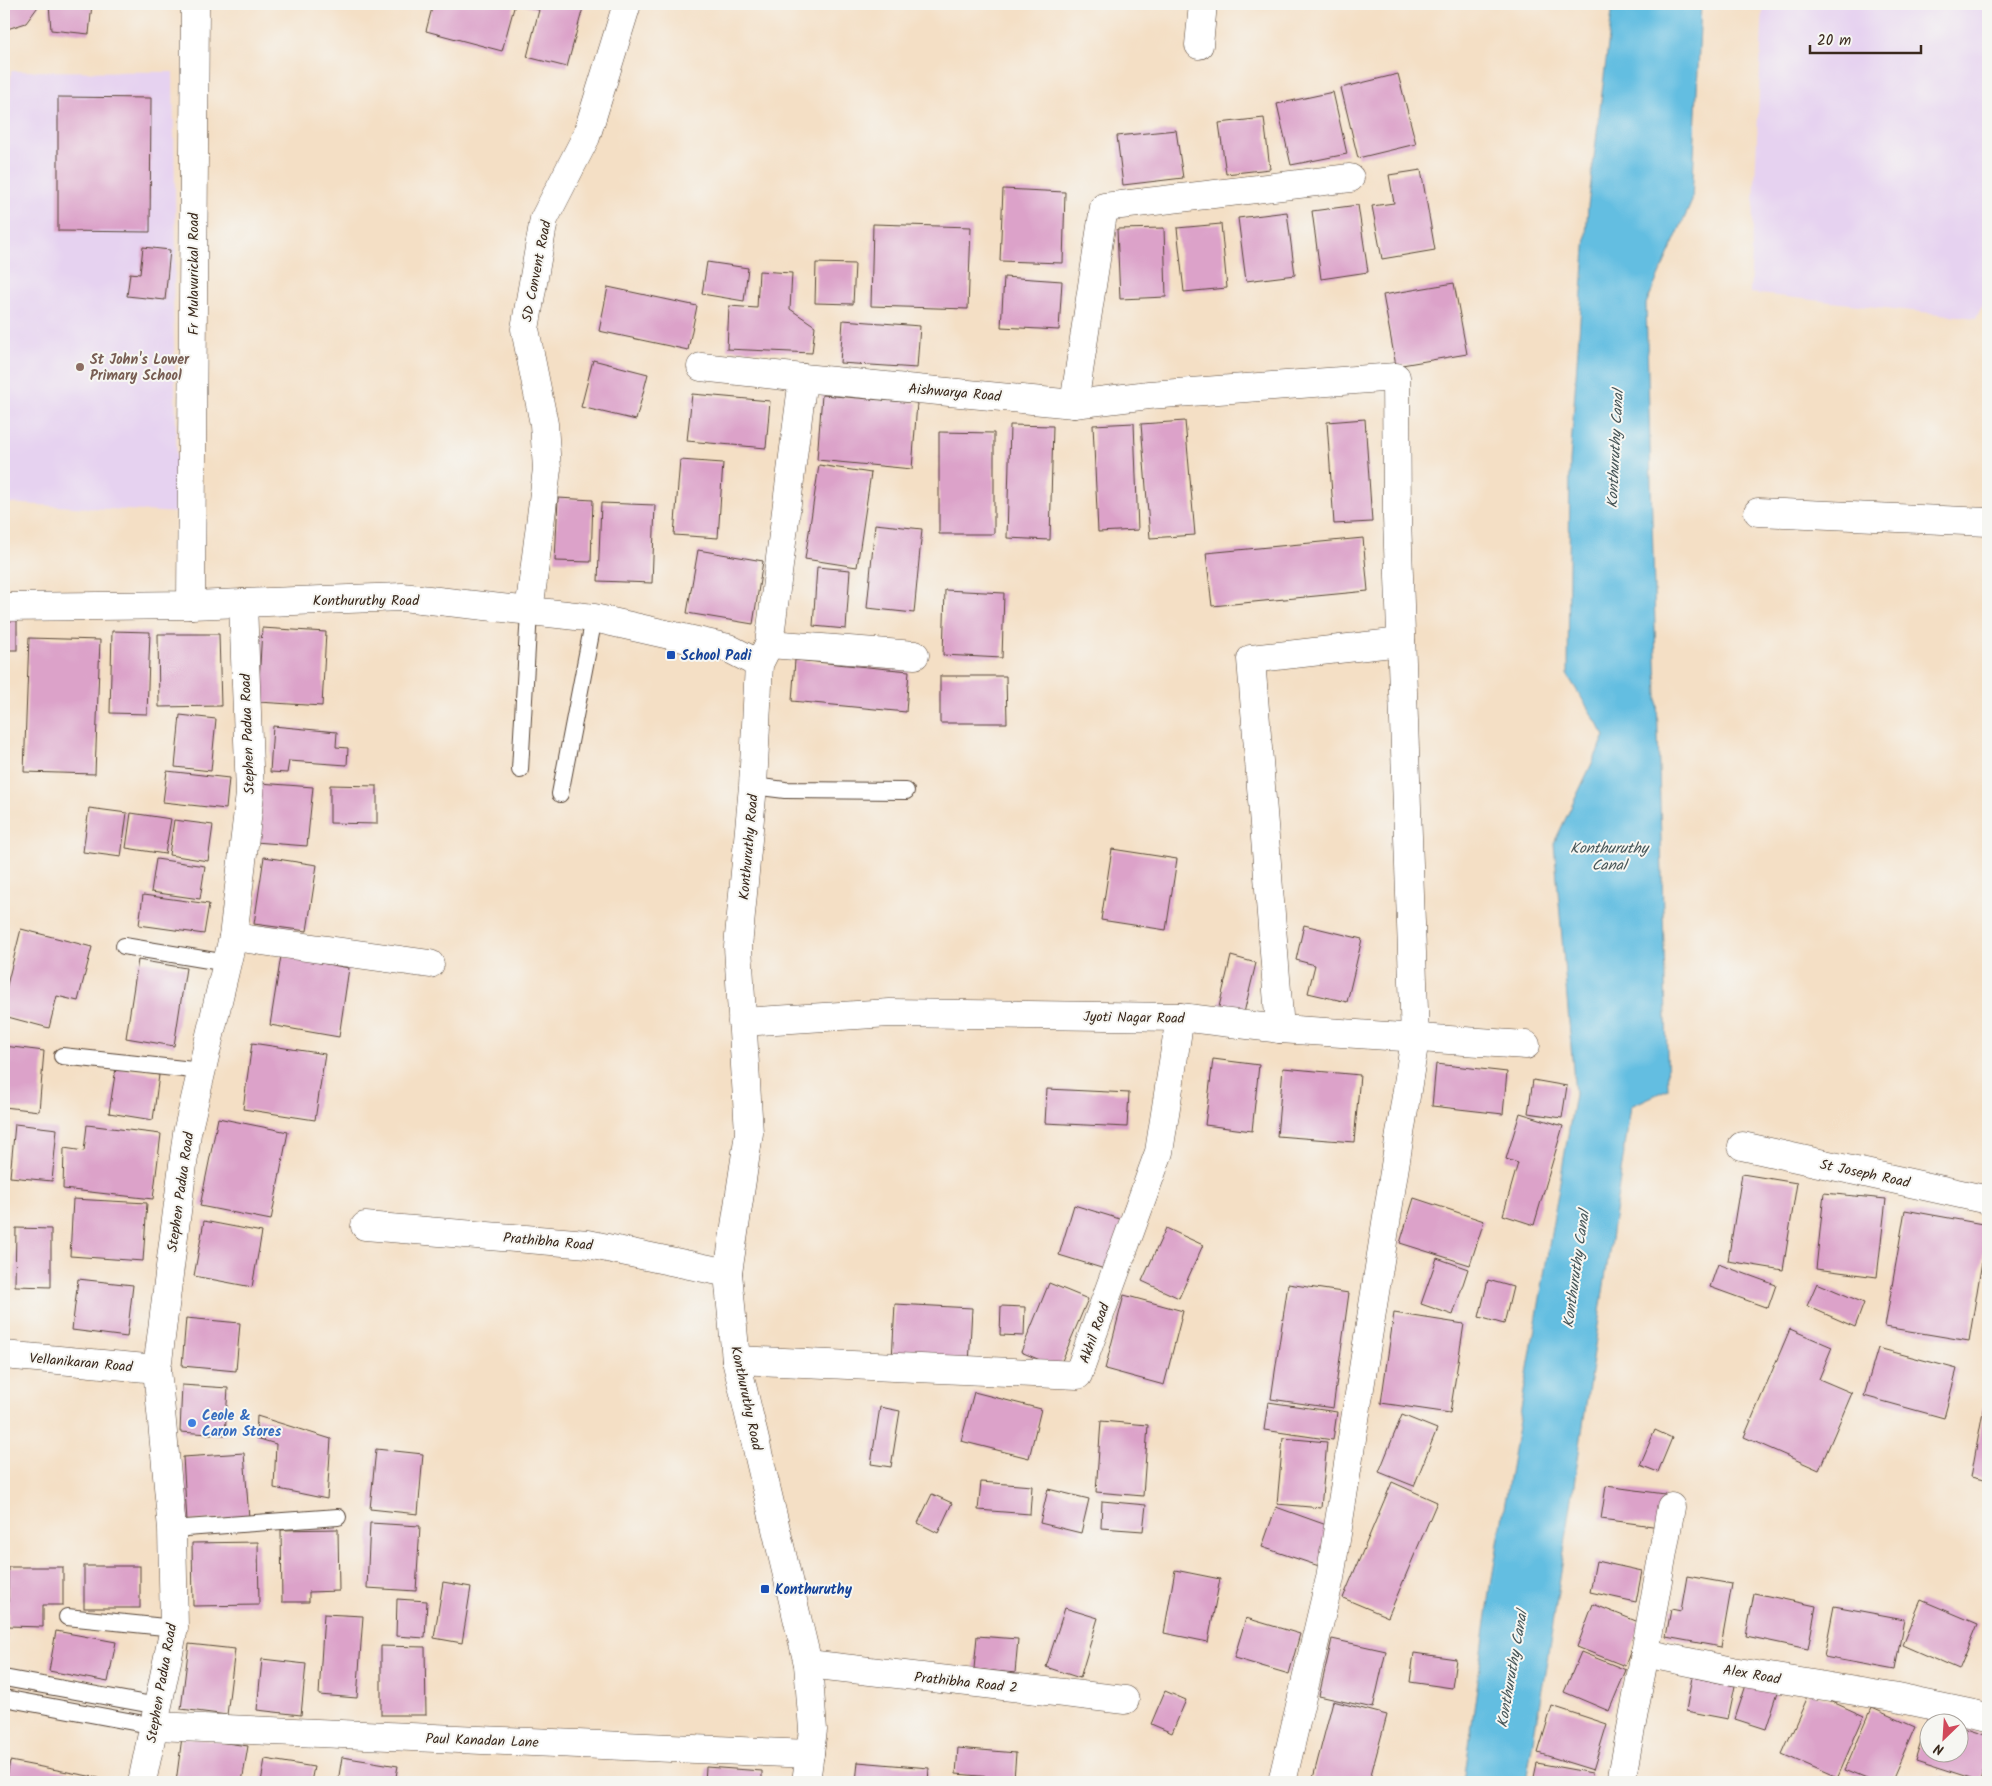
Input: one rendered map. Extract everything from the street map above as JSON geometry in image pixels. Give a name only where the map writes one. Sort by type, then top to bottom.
[{"type":"street","name":"Fr Mulavurickal Road","points":[[191,605],[194,4]]},
{"type":"street","name":"SD Convent Road","points":[[529,612],[547,469],[544,424],[525,329],[544,219],[586,137],[627,4]]},
{"type":"street","points":[[1199,45],[1203,4]]},
{"type":"street","points":[[1074,404],[1104,206],[1350,178]]},
{"type":"street","name":"Aishwarya Road","points":[[700,368],[1074,404],[1150,395],[1396,377],[1397,518],[1401,642]]},
{"type":"street","points":[[803,378],[764,654],[915,655]]},
{"type":"street","points":[[1758,512],[1988,522]]},
{"type":"street","name":"Konthuruthy Road","points":[[4,607],[191,605],[402,597],[594,618],[728,648],[764,654],[738,946],[749,1132],[728,1274],[736,1360],[808,1664],[813,1730],[806,1782]]},
{"type":"street","name":"Stephen Padua Road","points":[[142,1782],[174,1628],[172,1529],[158,1369],[187,1133],[230,950],[250,794],[243,603]]},
{"type":"street","points":[[1280,1029],[1251,659],[1401,642],[1415,1039],[1330,1578],[1282,1782]]},
{"type":"street","points":[[230,950],[430,964]]},
{"type":"street","name":"Jyoti Nagar Road","points":[[742,1022],[890,1013],[1180,1018],[1280,1029],[1526,1045]]},
{"type":"street","name":"Akhil Road","points":[[736,1360],[1078,1376],[1159,1152],[1180,1018]]},
{"type":"street","name":"St Joseph Road","points":[[1742,1146],[1988,1200]]},
{"type":"street","name":"Prathibha Road","points":[[365,1226],[588,1244],[728,1274]]},
{"type":"street","name":"Vellanikaran Road","points":[[4,1355],[158,1369]]},
{"type":"street","points":[[1621,1782],[1671,1507]]},
{"type":"street","name":"Alex Road","points":[[1645,1653],[1732,1671],[1892,1696],[1988,1717]]},
{"type":"street","name":"Prathibha Road 2","points":[[808,1664],[1125,1700]]},
{"type":"street","name":"Paul Kanadan Lane","points":[[156,1716],[810,1754]]},
{"type":"lane","points":[[520,770],[529,612]]},
{"type":"lane","points":[[560,794],[594,618]]},
{"type":"lane","points":[[753,786],[785,790],[906,791]]},
{"type":"lane","points":[[124,946],[230,950]]},
{"type":"lane","points":[[62,1056],[202,1071]]},
{"type":"lane","points":[[172,1529],[338,1517]]},
{"type":"lane","points":[[67,1617],[174,1628]]},
{"type":"lane","points":[[4,1678],[156,1716]]},
{"type":"lane","points":[[4,1698],[156,1716]]},
{"type":"shaded area","points":[[1763,4],[1988,4],[1988,295],[1976,318],[1750,293]]},
{"type":"shaded area","points":[[11,71],[173,72],[176,249],[173,300],[178,513],[4,503],[4,236]]},
{"type":"water","name":"Konthuruthy Canal","points":[[1613,4],[1701,4],[1692,201],[1646,304],[1668,1089],[1631,1106],[1553,1625],[1526,1782],[1464,1782],[1492,1578],[1575,1094],[1554,843],[1605,736],[1568,676],[1570,462],[1588,206]]},
{"type":"building","points":[[4,4],[40,4],[26,23],[4,30]]},
{"type":"building","points":[[49,4],[92,4],[89,34],[51,30]]},
{"type":"building","points":[[433,4],[515,4],[502,51],[426,31]]},
{"type":"building","points":[[520,4],[584,4],[567,67],[527,57],[539,10]]},
{"type":"building","points":[[1398,74],[1416,144],[1358,158],[1341,88]]},
{"type":"building","points":[[1333,92],[1347,154],[1291,165],[1277,104]]},
{"type":"building","points":[[58,97],[151,98],[150,232],[58,231]]},
{"type":"building","points":[[1264,118],[1270,169],[1226,174],[1219,123]]},
{"type":"building","points":[[1176,130],[1183,178],[1123,185],[1117,136]]},
{"type":"building","points":[[1421,170],[1435,250],[1382,259],[1372,206],[1394,203],[1389,175]]},
{"type":"building","points":[[1003,189],[1065,192],[1063,263],[1000,261]]},
{"type":"building","points":[[1358,205],[1368,272],[1321,279],[1312,211]]},
{"type":"building","points":[[1287,212],[1295,275],[1246,281],[1238,218]]},
{"type":"building","points":[[873,224],[971,227],[968,309],[871,306]]},
{"type":"building","points":[[1221,224],[1227,288],[1184,292],[1177,228]]},
{"type":"building","points":[[1164,228],[1166,297],[1120,299],[1117,229]]},
{"type":"building","points":[[143,247],[170,250],[165,300],[127,296],[130,273],[140,274]]},
{"type":"building","points":[[707,262],[748,268],[744,301],[702,294]]},
{"type":"building","points":[[816,263],[855,264],[853,304],[815,303]]},
{"type":"building","points":[[759,271],[792,273],[790,309],[815,326],[812,353],[727,349],[729,306],[757,308]]},
{"type":"building","points":[[1004,277],[1062,281],[1059,330],[1001,327]]},
{"type":"building","points":[[1454,283],[1467,354],[1396,366],[1383,295]]},
{"type":"building","points":[[608,287],[697,306],[688,350],[599,331]]},
{"type":"building","points":[[843,320],[920,326],[917,368],[840,363]]},
{"type":"building","points":[[593,360],[648,374],[636,420],[581,407]]},
{"type":"building","points":[[692,394],[770,401],[766,448],[687,441]]},
{"type":"building","points":[[822,395],[917,403],[912,469],[817,460]]},
{"type":"building","points":[[1365,419],[1372,522],[1334,524],[1327,422]]},
{"type":"building","points":[[1185,421],[1195,535],[1150,538],[1141,424]]},
{"type":"building","points":[[1134,423],[1138,530],[1098,532],[1093,425]]},
{"type":"building","points":[[1010,425],[1053,426],[1050,540],[1007,538]]},
{"type":"building","points":[[939,432],[994,433],[994,534],[939,534]]},
{"type":"building","points":[[680,460],[723,463],[718,538],[674,535]]},
{"type":"building","points":[[819,465],[871,473],[857,567],[805,559]]},
{"type":"building","points":[[558,498],[593,500],[591,562],[555,561]]},
{"type":"building","points":[[601,503],[655,505],[652,583],[598,581]]},
{"type":"building","points":[[875,524],[922,529],[914,613],[867,608]]},
{"type":"building","points":[[1363,538],[1368,591],[1212,606],[1206,553]]},
{"type":"building","points":[[698,550],[763,561],[753,624],[687,613]]},
{"type":"building","points":[[817,567],[850,570],[846,629],[813,626]]},
{"type":"building","points":[[945,590],[1004,593],[1002,658],[943,655]]},
{"type":"building","points":[[4,615],[17,615],[17,650],[4,650]]},
{"type":"building","points":[[262,628],[326,632],[322,706],[258,702]]},
{"type":"building","points":[[112,631],[150,632],[147,714],[110,713]]},
{"type":"building","points":[[158,634],[219,634],[221,706],[159,707]]},
{"type":"building","points":[[29,638],[100,640],[95,774],[24,772]]},
{"type":"building","points":[[795,660],[909,671],[906,712],[792,701]]},
{"type":"building","points":[[940,676],[1006,676],[1007,723],[940,723]]},
{"type":"building","points":[[180,715],[216,719],[211,771],[175,767]]},
{"type":"building","points":[[273,726],[337,732],[336,747],[348,748],[347,765],[289,761],[287,773],[270,772]]},
{"type":"building","points":[[167,771],[229,778],[226,809],[163,802]]},
{"type":"building","points":[[260,783],[313,787],[307,846],[255,842]]},
{"type":"building","points":[[330,785],[377,786],[377,824],[330,823]]},
{"type":"building","points":[[89,808],[127,813],[121,857],[83,852]]},
{"type":"building","points":[[131,813],[171,819],[165,854],[126,848]]},
{"type":"building","points":[[174,820],[213,825],[208,861],[169,855]]},
{"type":"building","points":[[1112,849],[1177,859],[1166,930],[1101,920]]},
{"type":"building","points":[[264,857],[317,865],[307,931],[254,924]]},
{"type":"building","points":[[156,859],[205,866],[200,899],[151,892]]},
{"type":"building","points":[[143,895],[209,904],[204,934],[139,925]]},
{"type":"building","points":[[1304,925],[1362,939],[1347,1002],[1308,993],[1315,965],[1296,960]]},
{"type":"building","points":[[21,929],[92,947],[78,1001],[57,996],[49,1028],[4,1016],[4,997]]},
{"type":"building","points":[[281,956],[349,968],[339,1037],[270,1025]]},
{"type":"building","points":[[1231,956],[1256,963],[1243,1017],[1218,1011]]},
{"type":"building","points":[[138,960],[186,968],[174,1046],[126,1038]]},
{"type":"building","points":[[252,1043],[325,1054],[315,1120],[243,1109]]},
{"type":"building","points":[[4,1046],[44,1051],[39,1111],[4,1107]]},
{"type":"building","points":[[1213,1059],[1259,1065],[1252,1131],[1205,1125]]},
{"type":"building","points":[[1436,1064],[1507,1072],[1503,1114],[1432,1106]]},
{"type":"building","points":[[116,1068],[159,1075],[153,1120],[109,1113]]},
{"type":"building","points":[[1283,1068],[1360,1075],[1354,1142],[1277,1136]]},
{"type":"building","points":[[1533,1080],[1567,1086],[1562,1118],[1528,1113]]},
{"type":"building","points":[[1047,1089],[1129,1093],[1127,1127],[1045,1123]]},
{"type":"building","points":[[1520,1113],[1563,1126],[1534,1225],[1503,1215],[1518,1163],[1506,1159]]},
{"type":"building","points":[[218,1118],[288,1132],[271,1220],[200,1206]]},
{"type":"building","points":[[15,1124],[57,1129],[52,1181],[10,1177]]},
{"type":"building","points":[[87,1125],[161,1134],[153,1199],[63,1189],[64,1148],[84,1151]]},
{"type":"building","points":[[1742,1174],[1797,1183],[1783,1270],[1728,1261]]},
{"type":"building","points":[[1824,1193],[1886,1199],[1877,1277],[1816,1269]]},
{"type":"building","points":[[1414,1198],[1484,1221],[1470,1265],[1400,1243]]},
{"type":"building","points":[[73,1199],[147,1203],[143,1261],[70,1256]]},
{"type":"building","points":[[1074,1205],[1123,1220],[1108,1270],[1059,1255]]},
{"type":"building","points":[[1905,1210],[1988,1225],[1969,1341],[1885,1327]]},
{"type":"building","points":[[204,1221],[262,1232],[252,1287],[194,1276]]},
{"type":"building","points":[[16,1228],[51,1229],[51,1287],[15,1286]]},
{"type":"building","points":[[1166,1228],[1203,1245],[1179,1298],[1142,1281]]},
{"type":"building","points":[[1437,1258],[1468,1269],[1453,1315],[1421,1304]]},
{"type":"building","points":[[1718,1264],[1776,1285],[1768,1308],[1710,1287]]},
{"type":"building","points":[[78,1279],[133,1285],[127,1337],[72,1330]]},
{"type":"building","points":[[1488,1280],[1513,1287],[1504,1324],[1479,1317]]},
{"type":"building","points":[[1049,1283],[1088,1299],[1059,1368],[1021,1352]]},
{"type":"building","points":[[1817,1283],[1864,1303],[1855,1327],[1807,1306]]},
{"type":"building","points":[[1288,1284],[1349,1293],[1333,1408],[1271,1399]]},
{"type":"building","points":[[1124,1295],[1183,1311],[1164,1385],[1105,1369]]},
{"type":"building","points":[[895,1304],[972,1308],[969,1365],[892,1360]]},
{"type":"building","points":[[1001,1306],[1025,1307],[1024,1336],[1000,1335]]},
{"type":"building","points":[[1394,1313],[1464,1324],[1450,1413],[1381,1403]]},
{"type":"building","points":[[186,1318],[240,1323],[236,1371],[182,1366]]},
{"type":"building","points":[[1790,1329],[1832,1347],[1819,1379],[1852,1393],[1819,1470],[1744,1437]]},
{"type":"building","points":[[1878,1348],[1957,1369],[1944,1418],[1864,1396]]},
{"type":"building","points":[[182,1385],[228,1388],[225,1435],[180,1432]]},
{"type":"building","points":[[1988,1390],[1988,1481],[1971,1477]]},
{"type":"building","points":[[974,1392],[1041,1409],[1029,1458],[961,1441]]},
{"type":"building","points":[[1268,1402],[1337,1412],[1333,1440],[1264,1430]]},
{"type":"building","points":[[880,1407],[900,1411],[891,1467],[871,1464]]},
{"type":"building","points":[[1402,1415],[1437,1429],[1414,1486],[1379,1472]]},
{"type":"building","points":[[257,1416],[331,1439],[327,1499],[274,1488],[276,1444],[256,1438]]},
{"type":"building","points":[[1101,1421],[1148,1425],[1143,1496],[1096,1492]]},
{"type":"building","points":[[1655,1430],[1672,1438],[1658,1472],[1640,1465]]},
{"type":"building","points":[[1283,1438],[1327,1442],[1321,1508],[1277,1504]]},
{"type":"building","points":[[376,1449],[423,1454],[418,1514],[370,1509]]},
{"type":"building","points":[[244,1453],[249,1518],[187,1521],[183,1457]]},
{"type":"building","points":[[981,1482],[1032,1486],[1030,1514],[978,1510]]},
{"type":"building","points":[[1392,1482],[1437,1502],[1388,1617],[1343,1598]]},
{"type":"building","points":[[1606,1486],[1665,1494],[1660,1527],[1601,1519]]},
{"type":"building","points":[[1048,1489],[1089,1499],[1081,1533],[1040,1523]]},
{"type":"building","points":[[932,1494],[952,1503],[938,1533],[918,1523]]},
{"type":"building","points":[[1102,1501],[1146,1505],[1143,1531],[1101,1528]]},
{"type":"building","points":[[1276,1507],[1332,1527],[1319,1566],[1262,1547]]},
{"type":"building","points":[[370,1523],[420,1526],[416,1591],[367,1588]]},
{"type":"building","points":[[338,1529],[339,1591],[309,1592],[309,1602],[282,1602],[281,1530]]},
{"type":"building","points":[[258,1542],[259,1605],[193,1606],[192,1543]]},
{"type":"building","points":[[1596,1561],[1642,1571],[1636,1602],[1590,1592]]},
{"type":"building","points":[[84,1566],[140,1566],[140,1608],[84,1608]]},
{"type":"building","points":[[8,1567],[63,1567],[63,1605],[43,1605],[43,1627],[8,1626]]},
{"type":"building","points":[[1175,1570],[1220,1579],[1208,1642],[1164,1633]]},
{"type":"building","points":[[1687,1576],[1732,1584],[1721,1647],[1666,1637],[1671,1609],[1681,1611]]},
{"type":"building","points":[[443,1582],[471,1587],[462,1643],[434,1638]]},
{"type":"building","points":[[1754,1593],[1816,1606],[1808,1649],[1746,1636]]},
{"type":"building","points":[[397,1599],[427,1601],[425,1638],[396,1636]]},
{"type":"building","points":[[1921,1600],[1978,1624],[1959,1670],[1902,1645]]},
{"type":"building","points":[[1593,1604],[1641,1623],[1625,1666],[1577,1647]]},
{"type":"building","points":[[1834,1606],[1904,1619],[1895,1670],[1824,1657]]},
{"type":"building","points":[[1065,1608],[1098,1618],[1080,1678],[1046,1667]]},
{"type":"building","points":[[324,1614],[363,1616],[357,1698],[319,1695]]},
{"type":"building","points":[[1246,1618],[1300,1634],[1289,1674],[1234,1658]]},
{"type":"building","points":[[56,1631],[116,1642],[108,1682],[49,1671]]},
{"type":"building","points":[[4,1635],[8,1635],[5,1660],[4,1660]]},
{"type":"building","points":[[977,1636],[1018,1639],[1015,1673],[974,1669]]},
{"type":"building","points":[[1332,1639],[1386,1651],[1373,1708],[1319,1696]]},
{"type":"building","points":[[189,1644],[235,1649],[227,1715],[181,1709]]},
{"type":"building","points":[[381,1646],[425,1647],[426,1715],[381,1715]]},
{"type":"building","points":[[1581,1652],[1626,1670],[1609,1711],[1564,1692]]},
{"type":"building","points":[[1414,1653],[1456,1659],[1452,1688],[1410,1682]]},
{"type":"building","points":[[262,1659],[306,1664],[301,1715],[257,1710]]},
{"type":"building","points":[[1692,1677],[1735,1686],[1728,1719],[1686,1711]]},
{"type":"building","points":[[1747,1682],[1778,1692],[1766,1729],[1735,1719]]},
{"type":"building","points":[[1165,1691],[1186,1700],[1172,1733],[1151,1724]]},
{"type":"building","points":[[1810,1692],[1864,1716],[1837,1778],[1782,1754]]},
{"type":"building","points":[[1333,1701],[1387,1715],[1369,1782],[1312,1782]]},
{"type":"building","points":[[1552,1706],[1607,1724],[1593,1770],[1538,1753]]},
{"type":"building","points":[[1872,1708],[1915,1727],[1891,1782],[1874,1782],[1845,1770]]},
{"type":"building","points":[[1970,1730],[1988,1736],[1988,1756],[1980,1782],[1924,1764],[1970,1764]]},
{"type":"building","points":[[182,1737],[248,1746],[242,1782],[176,1782]]},
{"type":"building","points":[[1920,1745],[1920,1763],[1915,1761]]},
{"type":"building","points":[[958,1748],[1016,1753],[1014,1779],[956,1774]]},
{"type":"building","points":[[342,1757],[398,1766],[395,1782],[338,1782]]},
{"type":"building","points":[[265,1759],[314,1767],[311,1782],[261,1782]]},
{"type":"building","points":[[10,1761],[99,1778],[98,1782],[6,1782]]},
{"type":"building","points":[[858,1762],[929,1768],[928,1782],[856,1782]]},
{"type":"building","points":[[1537,1763],[1592,1773],[1591,1782],[1533,1782]]},
{"type":"building","points":[[706,1767],[762,1771],[762,1782],[705,1782]]},
{"type":"building","points":[[1941,1776],[1959,1782],[1939,1782]]},
{"type":"place","name":"St John's Lower Primary School","points":[[80,367]]},
{"type":"place","name":"School Padi","points":[[671,655]]},
{"type":"place","name":"Ceole & Caron Stores","points":[[192,1423]]},
{"type":"place","name":"Konthuruthy","points":[[765,1589]]}]
